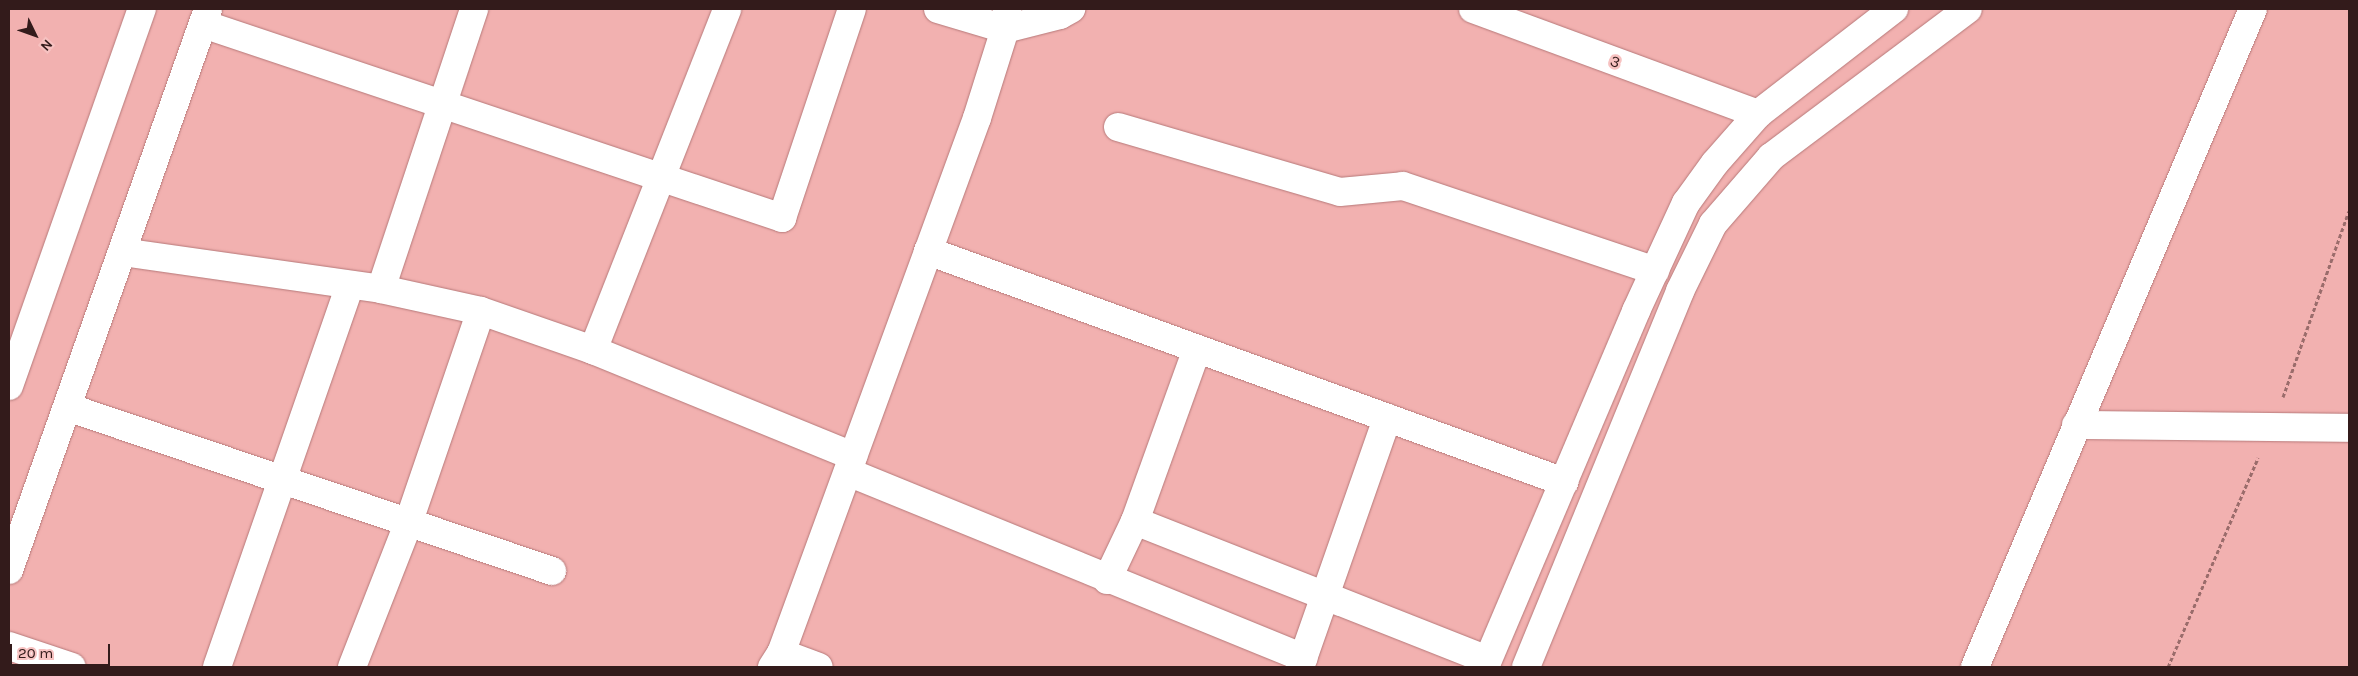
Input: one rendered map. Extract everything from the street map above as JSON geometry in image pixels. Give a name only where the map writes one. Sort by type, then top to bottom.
[{"type":"street","points":[[9,386],[142,9]]},
{"type":"street","points":[[381,290],[474,9]]},
{"type":"street","points":[[593,350],[662,180],[727,9]]},
{"type":"street","points":[[9,570],[206,16],[442,106],[782,218],[852,9]]},
{"type":"street","points":[[938,9],[1006,19],[1060,15],[1071,9]]},
{"type":"street","name":"3","points":[[1472,9],[1758,114]]},
{"type":"street","points":[[1135,521],[1326,596],[1487,663],[1686,202],[1715,163],[1758,114],[1894,9]]},
{"type":"street","points":[[1526,667],[1680,291],[1713,224],[1771,157],[1968,9]]},
{"type":"street","points":[[1975,667],[2254,9]]},
{"type":"street","points":[[819,667],[776,663],[977,118],[1006,19]]},
{"type":"street","points":[[1118,127],[1340,192],[1404,186],[1655,271]]},
{"type":"street","points":[[928,251],[1564,482]]},
{"type":"street","points":[[122,252],[381,290],[481,311],[593,350],[1108,580],[1302,663],[1387,418]]},
{"type":"street","points":[[217,667],[350,285]]},
{"type":"street","points":[[352,667],[408,524],[481,311]]},
{"type":"street","points":[[1108,580],[1135,521],[1197,349]]},
{"type":"street","points":[[67,407],[408,524],[552,571]]},
{"type":"street","points":[[2076,425],[2349,428]]},
{"type":"street","points":[[9,646],[72,667]]}]
